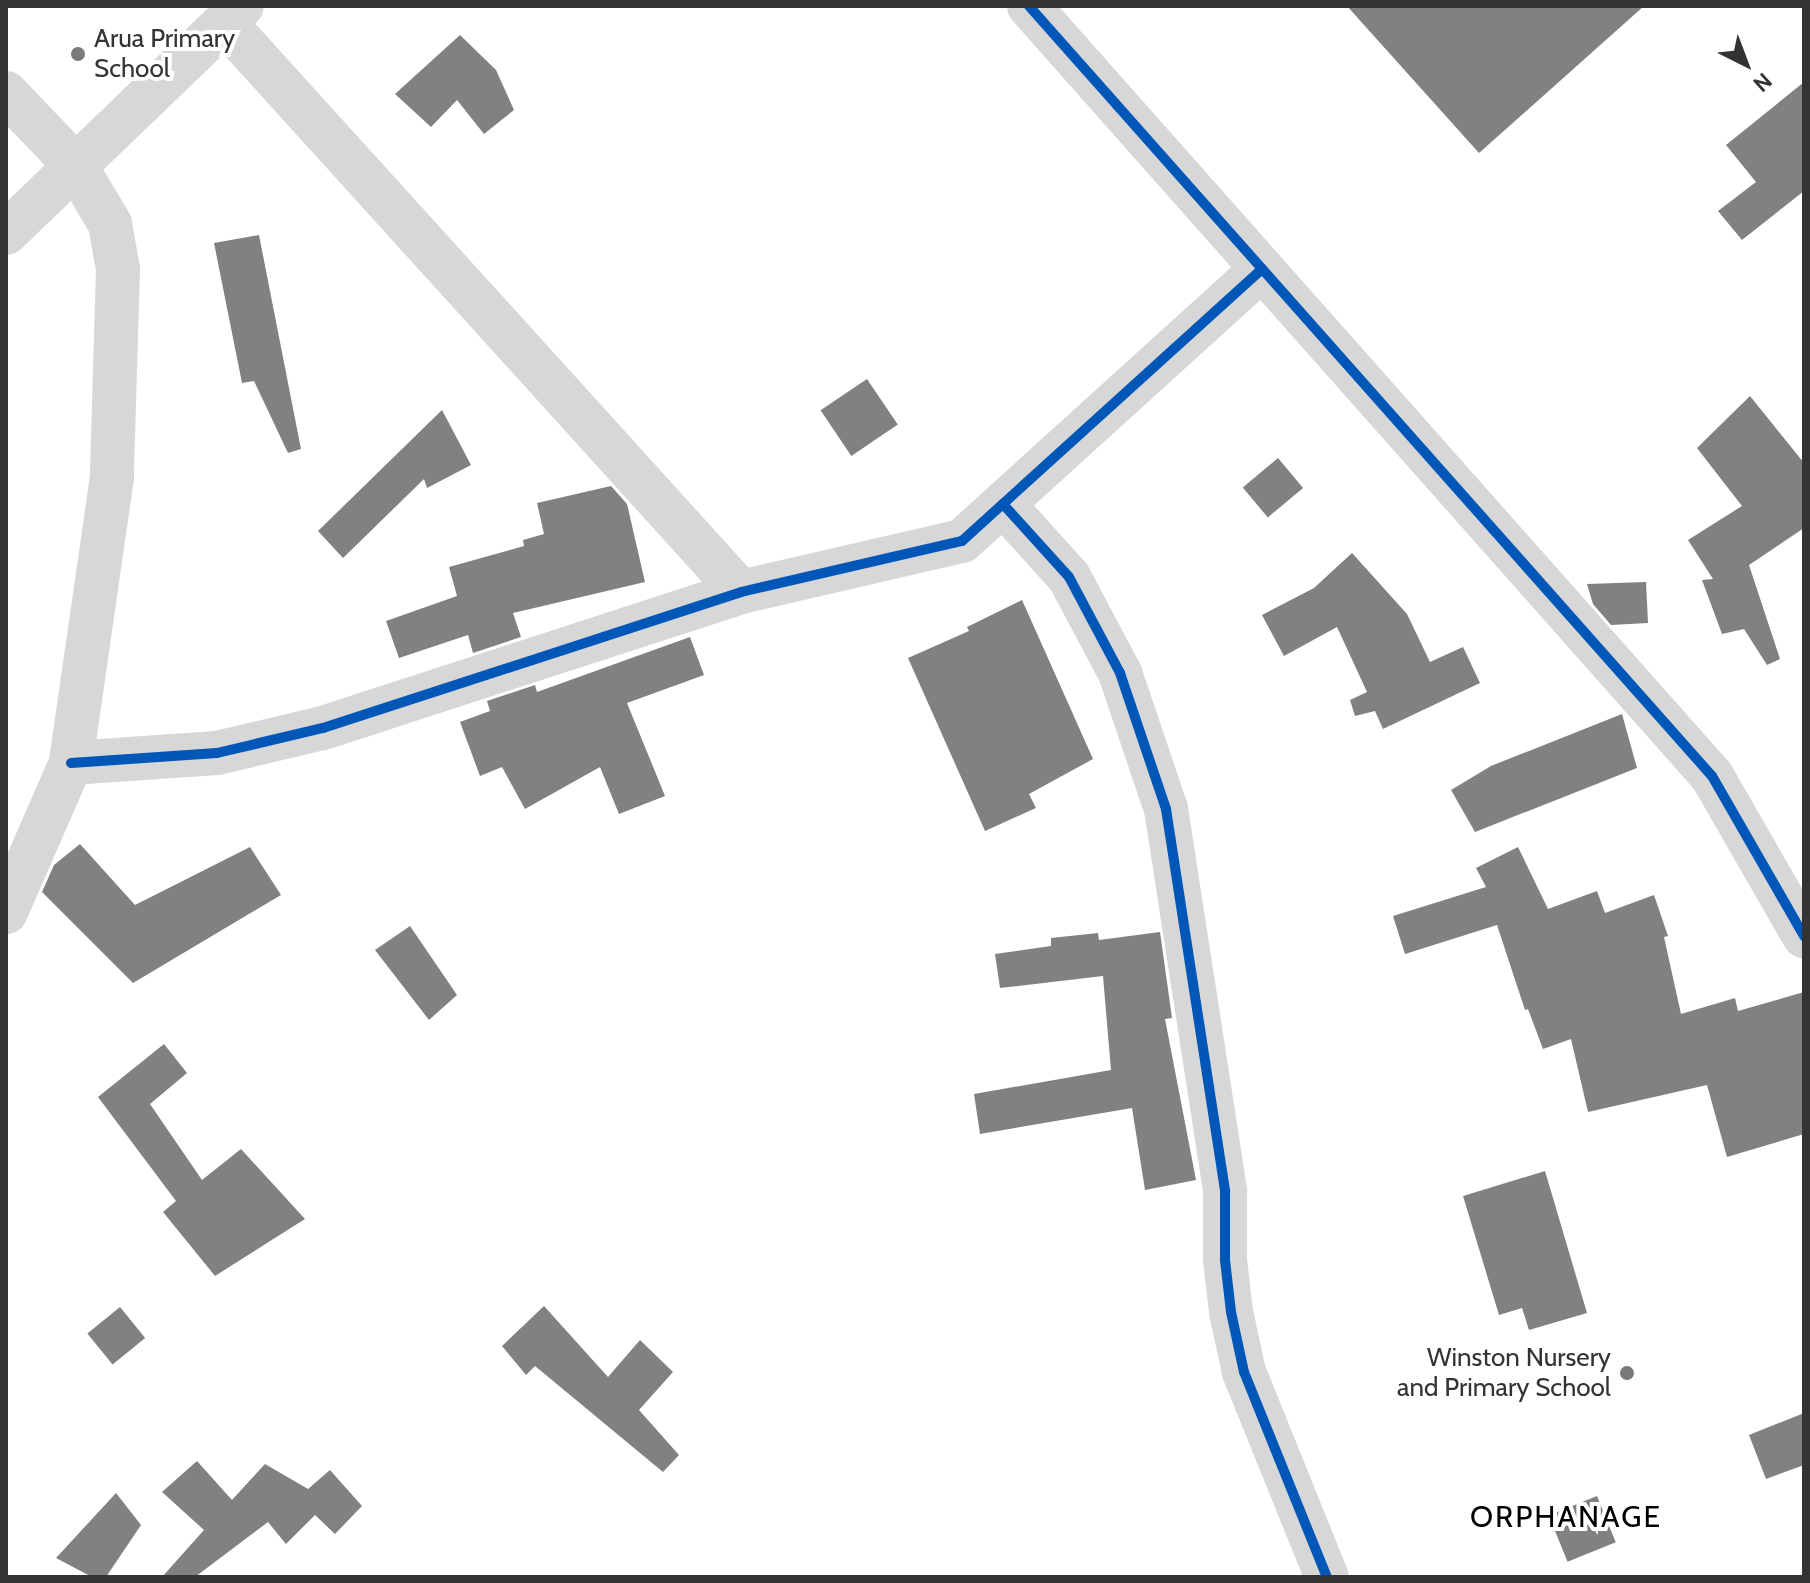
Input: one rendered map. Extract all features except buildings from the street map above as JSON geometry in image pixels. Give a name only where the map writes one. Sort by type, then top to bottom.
[{"type":"street","points":[[1029,6],[1712,776],[1804,936]]},
{"type":"street","points":[[6,233],[233,14],[741,592]]},
{"type":"street","points":[[6,93],[75,165],[110,224],[118,269],[112,477],[71,763],[6,912]]},
{"type":"street","points":[[71,763],[217,753],[323,728],[741,592],[962,541],[1262,269]]},
{"type":"street","points":[[1003,504],[1069,577],[1120,673],[1166,809],[1225,1191],[1225,1260],[1231,1312],[1244,1372],[1327,1577]]},
{"type":"cycle path","points":[[1029,6],[1712,776],[1804,936]]},
{"type":"cycle path","points":[[71,763],[217,753],[323,728],[741,592],[962,541],[1262,269]]},
{"type":"cycle path","points":[[1003,504],[1069,577],[1120,673],[1166,809],[1225,1191],[1225,1260],[1231,1312],[1244,1372],[1327,1577]]},
{"type":"place","name":"Arua Primary School","points":[[78,54]]},
{"type":"place","name":"Winston Nursery and Primary School","points":[[1627,1373]]},
{"type":"district","name":"ORPHANAGE","points":[[1566,1517]]}]
